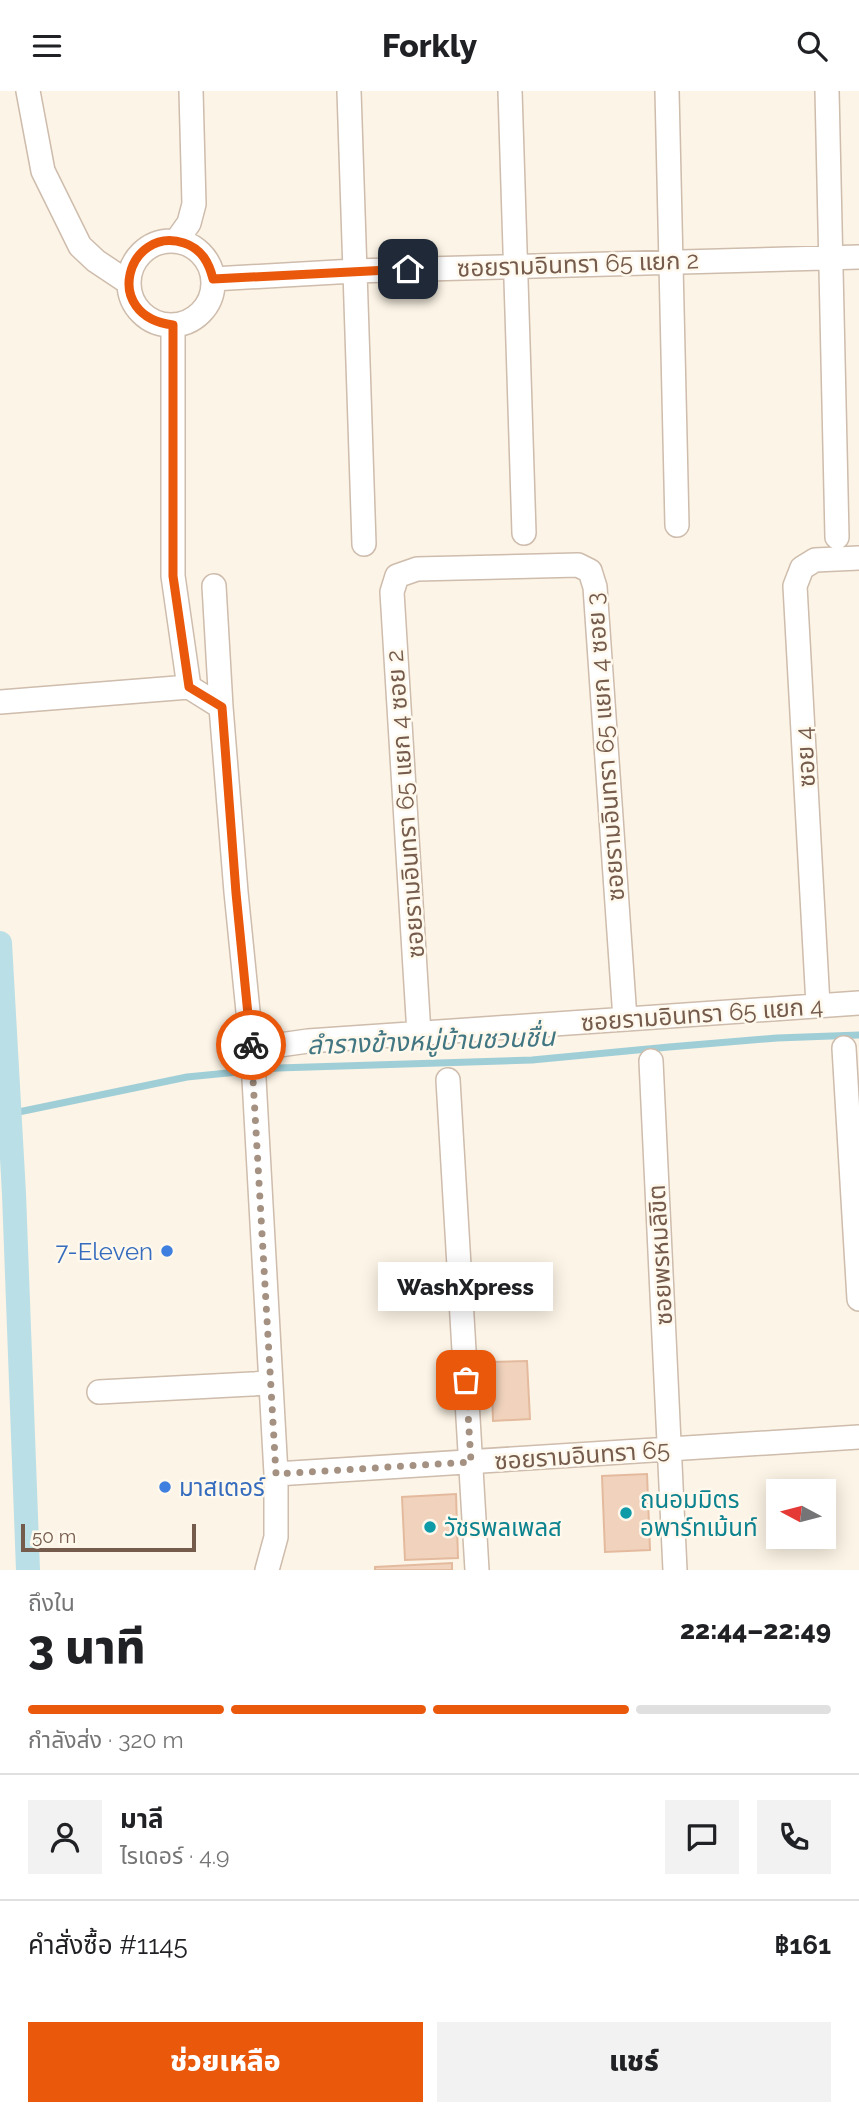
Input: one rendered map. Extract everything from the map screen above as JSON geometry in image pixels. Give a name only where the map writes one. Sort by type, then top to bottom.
[{"type":"street","points":[[28,91],[43,171],[80,246],[96,261],[129,283]]},
{"type":"street","points":[[177,240],[189,223],[194,204],[191,91]]},
{"type":"street","points":[[349,91],[364,544]]},
{"type":"street","points":[[510,91],[524,533]]},
{"type":"street","points":[[667,91],[677,525]]},
{"type":"street","points":[[827,91],[837,537]]},
{"type":"street","points":[[177,240],[191,245],[202,254],[210,266],[213,279],[212,293],[198,316],[186,323],[173,325],[159,324],[147,318],[137,308],[129,283],[131,268],[138,256],[163,241],[177,240]]},
{"type":"street","name":"ซอยรามอินทรา 65 แยก 2","points":[[213,279],[355,271],[859,257]]},
{"type":"street","points":[[173,325],[173,576],[189,687]]},
{"type":"street","name":"ซอย 4","points":[[818,1005],[795,586],[802,568],[814,560],[859,558]]},
{"type":"street","name":"ซอยรามอินทรา 65 แยก 4 ซอย 3","points":[[397,576],[417,569],[578,565],[590,571],[595,587],[625,1019]]},
{"type":"street","name":"ซอยรามอินทรา 65 แยก 4 ซอย 2","points":[[397,576],[392,592],[419,1034]]},
{"type":"street","points":[[215,586],[236,893],[253,1055],[276,1474],[276,1537],[267,1570]]},
{"type":"street","points":[[0,702],[189,687],[222,707]]},
{"type":"street","name":"ซอยรามอินทรา 65 แยก 4","points":[[253,1055],[308,1041],[859,1003]]},
{"type":"street","points":[[844,1048],[859,1299]]},
{"type":"street","name":"ซอยพรหมลิขิต","points":[[650,1061],[675,1570]]},
{"type":"street","points":[[448,1080],[477,1570]]},
{"type":"street","points":[[99,1392],[269,1383]]},
{"type":"street","name":"ซอยรามอินทรา 65","points":[[276,1474],[859,1437]]},
{"type":"building","points":[[527,1361],[530,1419],[493,1421],[491,1362]]},
{"type":"building","name":"ถนอมมิตร อพาร์ทเม้นท์","points":[[647,1474],[650,1550],[605,1552],[602,1476]]},
{"type":"building","name":"วัชรพลเพลส","points":[[456,1494],[458,1558],[405,1560],[402,1497]]},
{"type":"building","points":[[452,1563],[452,1570],[375,1570],[375,1567]]},
{"type":"waterway","points":[[0,943],[14,1194],[28,1570]]},
{"type":"waterway","name":"ลำรางข้างหมู่บ้านชวนชื่น","points":[[9,1114],[187,1077],[278,1068],[532,1060],[777,1038],[859,1035]]},
{"type":"way so far","points":[[251,1045],[276,1474],[471,1462],[466,1380]]},
{"type":"place","name":"7-Eleven","points":[[167,1251]]},
{"type":"place","name":"WashXpress","points":[[466,1380]]},
{"type":"place","name":"มาสเตอร์","points":[[165,1487]]},
{"type":"place","name":"ถนอมมิตร อพาร์ทเม้นท์","points":[[626,1513]]},
{"type":"place","name":"วัชรพลเพลส","points":[[430,1527]]},
{"type":"route","points":[[251,1045],[222,707],[189,687],[173,576],[173,325],[159,324],[147,318],[137,308],[129,283],[131,268],[138,256],[149,247],[163,241],[177,240],[191,245],[202,254],[210,266],[213,279],[408,269]]}]
